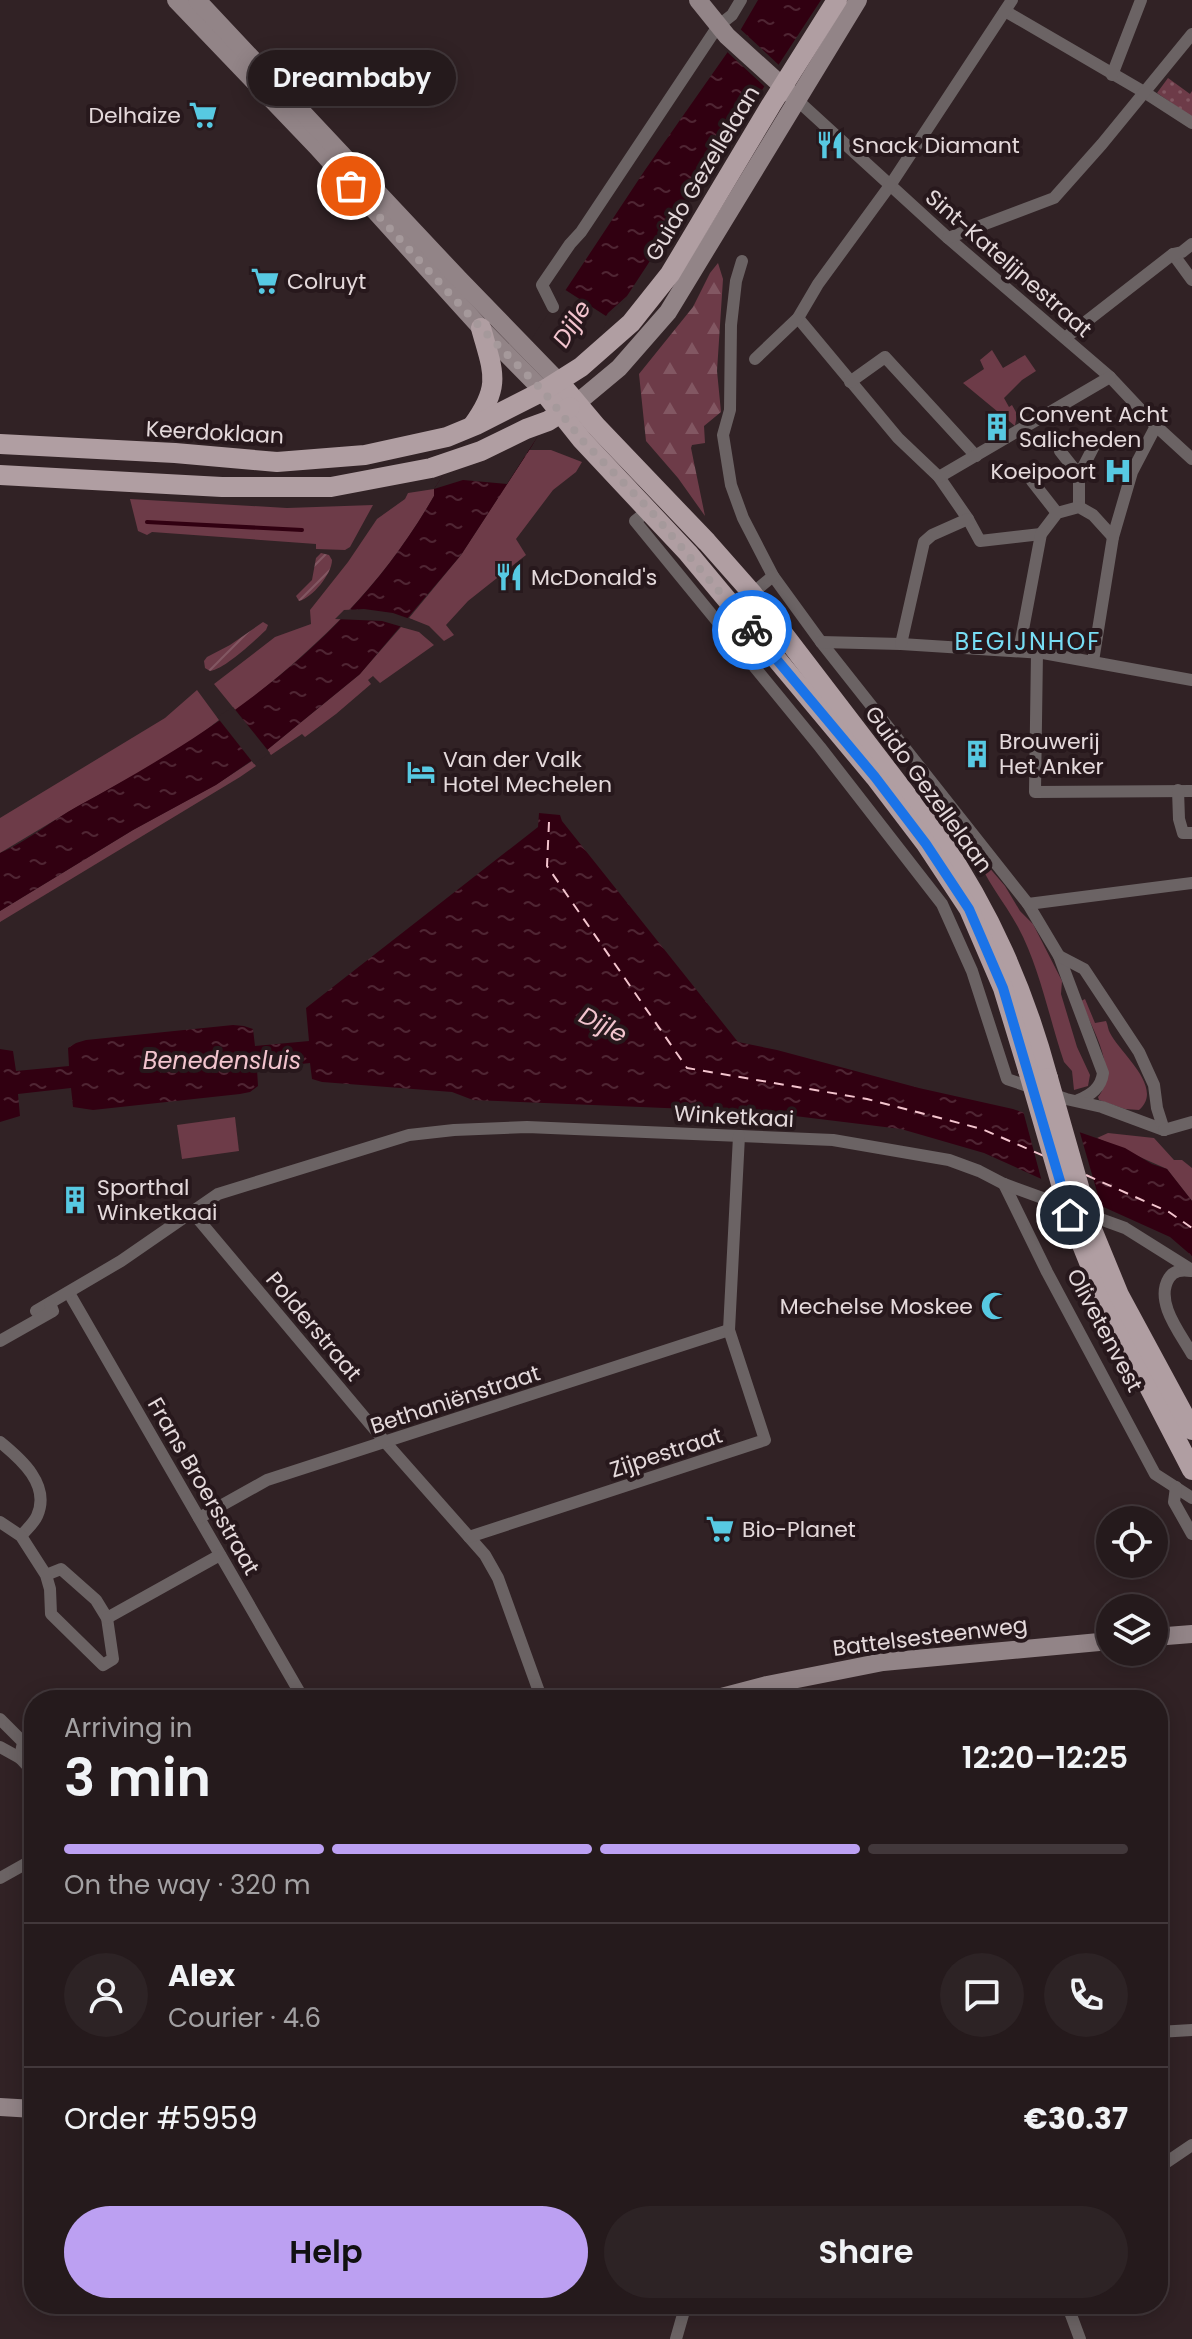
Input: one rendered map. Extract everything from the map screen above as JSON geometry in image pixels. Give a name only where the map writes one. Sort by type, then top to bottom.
[{"type":"main road","points":[[176,0],[316,146],[481,328],[521,355]]},
{"type":"main road","points":[[0,475],[222,487],[331,487],[431,468],[481,451],[526,429],[559,401],[521,355],[197,0]]},
{"type":"main road","points":[[698,0],[722,31],[784,88]]},
{"type":"main road","points":[[784,88],[837,0]]},
{"type":"main road","points":[[784,88],[858,0]]},
{"type":"main road","name":"Guido Gezellelaan","points":[[559,401],[586,362],[631,323],[670,274],[784,88]]},
{"type":"main road","name":"Guido Gezellelaan","points":[[559,401],[619,368],[668,312],[784,88]]},
{"type":"main road","points":[[474,426],[493,384],[492,363],[481,328]]},
{"type":"main road","name":"Guido Gezellelaan","points":[[559,401],[596,426],[649,509],[726,616],[875,777],[926,844],[969,909],[1003,988],[1028,1070]]},
{"type":"main road","name":"Keerdoklaan","points":[[0,444],[277,462],[365,455],[447,437],[559,401]]},
{"type":"main road","name":"Guido Gezellelaan","points":[[649,509],[707,542],[752,593],[921,813],[964,874],[987,914],[1013,972],[1048,1078]]},
{"type":"main road","name":"Olivetenvest","points":[[1028,1070],[1105,1302],[1192,1470]]},
{"type":"main road","name":"Olivetenvest","points":[[1048,1078],[1079,1218],[1192,1430]]},
{"type":"main road","points":[[1168,1636],[1192,1634]]},
{"type":"main road","name":"Battelsesteenweg","points":[[748,1690],[883,1662],[1096,1642]]},
{"type":"main road","points":[[0,2107],[24,2108]]},
{"type":"street","points":[[553,307],[542,285],[741,0]]},
{"type":"street","points":[[1112,75],[1141,0]]},
{"type":"street","points":[[755,359],[798,318],[818,284],[891,184],[1009,6],[1112,75],[1192,123]]},
{"type":"street","points":[[948,238],[1054,198],[1192,34]]},
{"type":"street","name":"Sint-Katelijnestraat","points":[[784,88],[948,238],[1110,377],[1156,426],[1191,457]]},
{"type":"street","points":[[1065,338],[1173,254],[1182,252],[1192,244]]},
{"type":"street","points":[[1173,254],[1192,280]]},
{"type":"street","name":"Guido Gezellelaan","points":[[742,261],[736,281],[731,325],[730,410],[723,435],[731,485],[743,518],[773,576],[821,642],[1028,904],[1059,956],[1103,1073],[1095,1090],[1078,1100]]},
{"type":"street","points":[[798,318],[898,438],[939,477],[980,541],[1041,534]]},
{"type":"street","points":[[850,382],[885,357],[976,456]]},
{"type":"street","points":[[939,477],[1110,377]]},
{"type":"street","points":[[1093,661],[1113,537],[1132,472],[1156,426]]},
{"type":"street","points":[[1079,507],[1079,475],[1093,448]]},
{"type":"street","points":[[1060,451],[1079,475]]},
{"type":"street","points":[[1032,481],[1057,513]]},
{"type":"street","points":[[1019,651],[1041,534],[1057,513],[1079,507],[1093,515],[1113,537]]},
{"type":"street","points":[[901,644],[924,542],[932,535],[968,519]]},
{"type":"street","points":[[726,616],[773,576]]},
{"type":"street","name":"Guido Gezellelaan","points":[[726,616],[820,747],[942,904],[972,971],[1007,1079],[1066,1099],[1102,1107],[1164,1130]]},
{"type":"street","points":[[821,642],[1037,652],[1192,680]]},
{"type":"street","points":[[1037,652],[1035,792],[1192,791]]},
{"type":"street","points":[[1178,790],[1183,833],[1192,833]]},
{"type":"street","points":[[1028,904],[1192,883]]},
{"type":"street","name":"Guido Gezellelaan","points":[[1059,956],[1084,969],[1139,1052],[1154,1085],[1164,1130]]},
{"type":"street","points":[[1164,1130],[1192,1122]]},
{"type":"street","name":"Winketkaai","points":[[193,1213],[218,1194],[409,1135],[454,1130],[541,1127],[833,1140],[949,1160],[1004,1184]]},
{"type":"street","points":[[729,1330],[739,1136]]},
{"type":"street","points":[[1004,1184],[1125,1228],[1192,1271]]},
{"type":"street","name":"Olivetenvest","points":[[1004,1184],[1047,1272],[1155,1474],[1192,1498]]},
{"type":"street","points":[[36,1311],[121,1261],[193,1213]]},
{"type":"street","name":"Polderstraat","points":[[193,1213],[386,1443],[485,1555],[498,1578],[538,1690]]},
{"type":"street","points":[[1192,1271],[1180,1270],[1170,1275],[1164,1290],[1167,1308],[1192,1354]]},
{"type":"street","name":"Frans Broersstraat","points":[[69,1293],[298,1690]]},
{"type":"street","points":[[0,1341],[53,1311],[50,1303]]},
{"type":"street","name":"Bethaniënstraat","points":[[199,1518],[267,1480],[729,1330]]},
{"type":"street","name":"Zijpestraat","points":[[469,1537],[765,1440],[729,1330]]},
{"type":"street","points":[[0,1442],[24,1461],[41,1497],[37,1517],[21,1536]]},
{"type":"street","points":[[1176,1487],[1174,1502],[1192,1534]]},
{"type":"street","points":[[0,1522],[21,1536],[46,1575],[51,1614],[103,1665],[113,1659],[107,1618],[96,1600],[61,1569],[46,1575]]},
{"type":"street","points":[[107,1618],[220,1555]]},
{"type":"street","points":[[0,1719],[23,1742],[20,1758]]},
{"type":"street","points":[[0,1747],[24,1762]]},
{"type":"street","points":[[0,1878],[24,1865]]},
{"type":"street","points":[[1168,2031],[1192,2030]]},
{"type":"street","points":[[1168,2161],[1192,2145]]},
{"type":"street","points":[[676,2339],[683,2314]]},
{"type":"street","points":[[1071,2314],[1080,2339]]},
{"type":"green space","points":[[1168,78],[1190,94],[1192,91],[1192,117],[1157,93]]},
{"type":"green space","points":[[718,263],[723,279],[717,371],[721,412],[704,426],[705,443],[692,445],[691,448],[705,516],[646,441],[639,374],[693,307]]},
{"type":"green space","points":[[992,350],[1003,368],[1025,355],[1036,371],[1004,398],[1017,414],[1015,426],[963,383],[984,369],[980,360]]},
{"type":"green space","points":[[529,450],[551,450],[582,462],[576,472],[553,490],[516,539],[526,555],[468,601],[446,625],[454,635],[444,641],[429,626],[409,618],[461,555]]},
{"type":"green space","points":[[434,489],[434,496],[414,529],[346,614],[236,711],[214,684],[275,637],[311,624],[310,610],[377,519],[405,499],[408,493]]},
{"type":"green space","points":[[130,499],[287,508],[373,505],[350,547],[345,550],[316,549],[316,544],[152,532],[147,535],[138,531]]},
{"type":"green space","points":[[321,553],[329,555],[332,560],[329,572],[315,590],[299,601],[296,596],[312,580],[316,558]]},
{"type":"green space","points":[[263,622],[268,625],[266,630],[239,654],[216,669],[210,671],[205,668],[207,657]]},
{"type":"green space","points":[[401,627],[419,632],[434,645],[380,683],[373,676],[368,680],[371,684],[336,714],[305,737],[302,734],[271,755],[267,750],[359,675]]},
{"type":"green space","points":[[197,690],[219,720],[144,770],[0,853],[0,818],[165,718]]},
{"type":"green space","points":[[252,761],[256,766],[240,777],[0,922],[0,911]]},
{"type":"green space","points":[[975,851],[1033,924],[1062,981],[1061,994],[1077,1047],[1090,1075],[1088,1086],[1074,1090],[1072,1071],[1064,1062],[1026,943]]},
{"type":"green space","points":[[1085,999],[1095,1023],[1106,1021],[1115,1041],[1144,1081],[1146,1101],[1139,1110],[1125,1109],[1099,1100],[1106,1075],[1105,1063],[1081,1001]]},
{"type":"green space","points":[[235,1117],[239,1151],[182,1159],[177,1125]]},
{"type":"green space","points":[[1108,1133],[1154,1138],[1174,1160],[1182,1160],[1192,1168],[1192,1201],[1167,1169],[1097,1138]]},
{"type":"water","name":"Dijle","points":[[758,0],[821,0],[627,296],[608,313],[532,446],[461,555],[360,674],[267,750],[216,785],[133,830],[0,911],[0,853],[183,745],[232,712],[323,637],[363,595],[401,548],[434,496],[434,489],[645,170],[727,53]]},
{"type":"water","points":[[539,813],[560,815],[738,1042],[1013,1109],[1125,1148],[1167,1169],[1192,1201],[1192,1256],[1170,1237],[984,1153],[901,1129],[761,1112],[473,1100],[452,1092],[322,1082],[312,1079],[310,1063],[257,1069],[258,1086],[250,1092],[93,1110],[73,1107],[71,1088],[18,1094],[20,1116],[0,1122],[0,1049],[13,1051],[16,1071],[69,1066],[68,1048],[86,1040],[233,1025],[253,1029],[255,1046],[309,1041],[306,1008],[538,827]]},
{"type":"pier","points":[[737,26],[780,66],[765,87],[724,49]]},
{"type":"pier","points":[[564,289],[606,316],[628,297],[611,315],[572,383],[507,484],[463,480],[434,489]]},
{"type":"pier","points":[[344,610],[393,613],[413,620],[406,628],[382,621],[335,619]]},
{"type":"pier","points":[[233,707],[270,753],[254,764],[217,717]]},
{"type":"pier","points":[[1022,1107],[1078,1126],[1102,1209],[1042,1182]]},
{"type":"waterway","points":[[147,522],[302,530]]},
{"type":"ferry route","points":[[549,822],[547,866],[687,1068],[867,1099],[982,1129],[1044,1156]]},
{"type":"ferry route","points":[[1086,1175],[1169,1212],[1192,1228]]},
{"type":"way so far","points":[[351,186],[481,328],[527,373],[582,440],[649,509],[752,630]]},
{"type":"place","name":"Delhaize","points":[[203,115]]},
{"type":"place","name":"Snack Diamant","points":[[830,145]]},
{"type":"place","name":"Dreambaby","points":[[351,186]]},
{"type":"place","name":"Colruyt","points":[[265,281]]},
{"type":"place","name":"Convent Acht Salicheden","points":[[997,427]]},
{"type":"place","name":"Koeipoort","points":[[1118,471]]},
{"type":"place","name":"McDonald's","points":[[509,577]]},
{"type":"place","name":"Brouwerij Het Anker","points":[[977,754]]},
{"type":"place","name":"Van der Valk Hotel Mechelen","points":[[421,772]]},
{"type":"place","name":"Sporthal Winketkaai","points":[[75,1200]]},
{"type":"place","name":"Mechelse Moskee","points":[[995,1306]]},
{"type":"place","name":"Bio-Planet","points":[[720,1529]]},
{"type":"district","name":"BEGIJNHOF","points":[[1028,642]]},
{"type":"route","points":[[752,630],[875,777],[926,844],[969,909],[1003,988],[1070,1215]]},
{"type":"water label","name":"Benedensluis","points":[[222,1061]]}]
